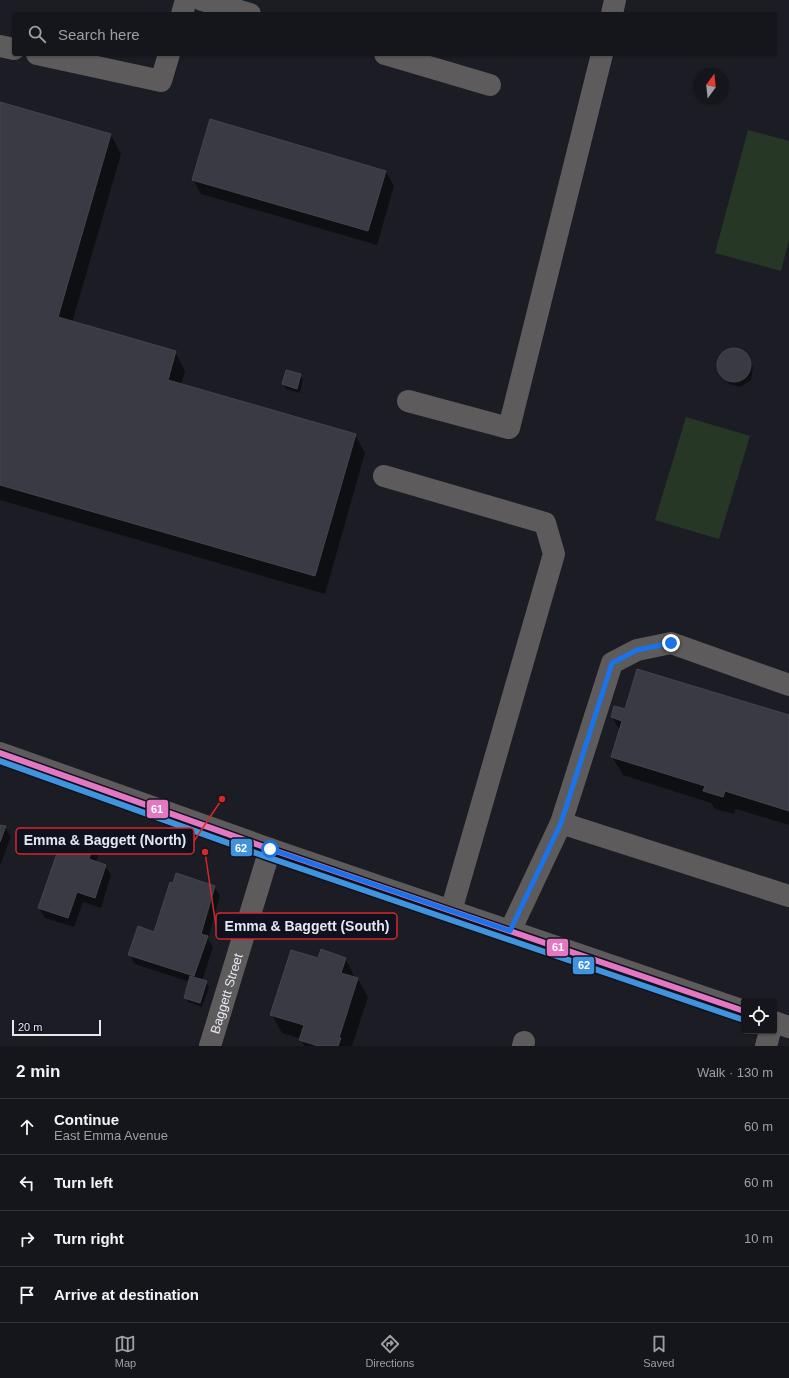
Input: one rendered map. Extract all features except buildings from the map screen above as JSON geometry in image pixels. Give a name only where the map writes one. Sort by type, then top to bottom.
[{"type":"street","points":[[183,12],[186,0]]},
{"type":"street","points":[[202,0],[243,12]]},
{"type":"street","points":[[612,12],[615,0]]},
{"type":"street","points":[[0,46],[12,49]]},
{"type":"street","points":[[46,56],[161,81],[168,56]]},
{"type":"street","points":[[392,56],[490,85]]},
{"type":"street","points":[[408,401],[509,428],[602,56]]},
{"type":"street","points":[[384,476],[545,523],[554,554],[451,910]]},
{"type":"street","points":[[510,931],[561,823],[612,663],[637,650],[671,643],[789,685]]},
{"type":"street","points":[[0,753],[270,849],[741,1010]]},
{"type":"street","points":[[561,823],[789,896]]},
{"type":"street","name":"Baggett Street","points":[[210,1046],[270,849]]},
{"type":"street","points":[[777,1023],[789,1027]]},
{"type":"street","points":[[766,1046],[769,1034]]},
{"type":"green space","points":[[748,130],[789,141],[789,240],[781,271],[715,253]]},
{"type":"green space","points":[[686,417],[750,436],[719,539],[655,520]]},
{"type":"transit line","name":"61","points":[[0,753],[270,849],[741,1010]]},
{"type":"transit line","name":"62","points":[[0,761],[267,857],[741,1019]]},
{"type":"place","name":"Emma & Baggett (North)","points":[[222,799]]},
{"type":"place","name":"Emma & Baggett (South)","points":[[205,852]]},
{"type":"route","points":[[270,849],[510,931],[561,823],[612,663],[637,650],[671,643]]}]
